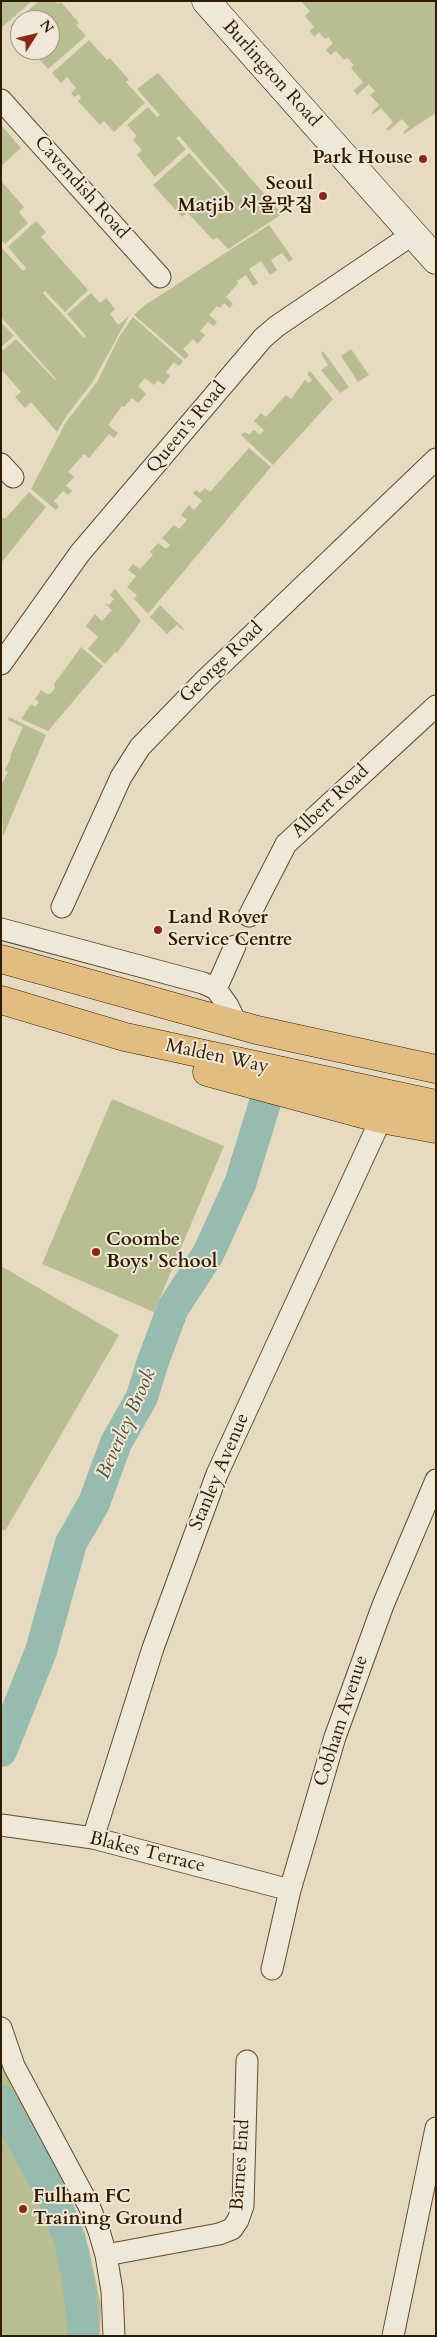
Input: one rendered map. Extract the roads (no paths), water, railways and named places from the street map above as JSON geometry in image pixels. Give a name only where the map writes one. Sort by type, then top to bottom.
[{"type":"highway","name":"Malden Way","points":[[1,959],[247,1028],[436,1069]]},
{"type":"highway","name":"Malden Way","points":[[1,1000],[124,1037],[436,1104]]},
{"type":"highway","points":[[247,1028],[316,1033],[436,1050]]},
{"type":"highway","points":[[124,1037],[190,1067],[263,1089],[382,1119],[436,1129]]},
{"type":"main road","name":"Burlington Road","points":[[206,1],[436,260]]},
{"type":"street","name":"Cavendish Road","points":[[1,100],[160,277]]},
{"type":"street","name":"Queen's Road","points":[[1,664],[80,553],[263,338],[277,326],[413,234]]},
{"type":"street","name":"George Road","points":[[62,907],[121,778],[140,747],[201,683],[436,459]]},
{"type":"street","name":"Albert Road","points":[[249,916],[286,844],[436,706]]},
{"type":"street","points":[[1,929],[203,983],[216,989],[235,946]]},
{"type":"street","name":"Malden Way","points":[[216,989],[247,1028]]},
{"type":"street","name":"Stanley Avenue","points":[[93,1838],[153,1648],[214,1483],[382,1119]]},
{"type":"street","name":"Cobham Avenue","points":[[272,1969],[290,1890],[335,1737],[402,1556],[436,1480]]},
{"type":"street","name":"Blakes Terrace","points":[[1,1825],[93,1838],[290,1890]]},
{"type":"street","points":[[1,2028],[14,2066],[90,2208],[106,2255],[112,2291],[114,2336]]},
{"type":"street","name":"Barnes End","points":[[106,2255],[219,2234],[232,2228],[238,2220],[243,2206],[246,2061]]},
{"type":"street","points":[[393,2336],[436,2128]]},
{"type":"waterway","name":"Beverley Brook","points":[[1,1751],[41,1651],[71,1543],[94,1503],[116,1443],[142,1397],[173,1308],[208,1254],[240,1184],[265,1103]]},
{"type":"waterway","name":"Beverley Brook","points":[[1,2101],[50,2189],[70,2240],[79,2286],[84,2336]]},
{"type":"place","name":"Park House","points":[[423,159]]},
{"type":"place","name":"Seoul Matjib 서울맛집","points":[[323,196]]},
{"type":"place","name":"Land Rover Service Centre","points":[[158,930]]},
{"type":"place","name":"Coombe Boys' School","points":[[96,1252]]},
{"type":"place","name":"Fulham FC Training Ground","points":[[23,2209]]}]
